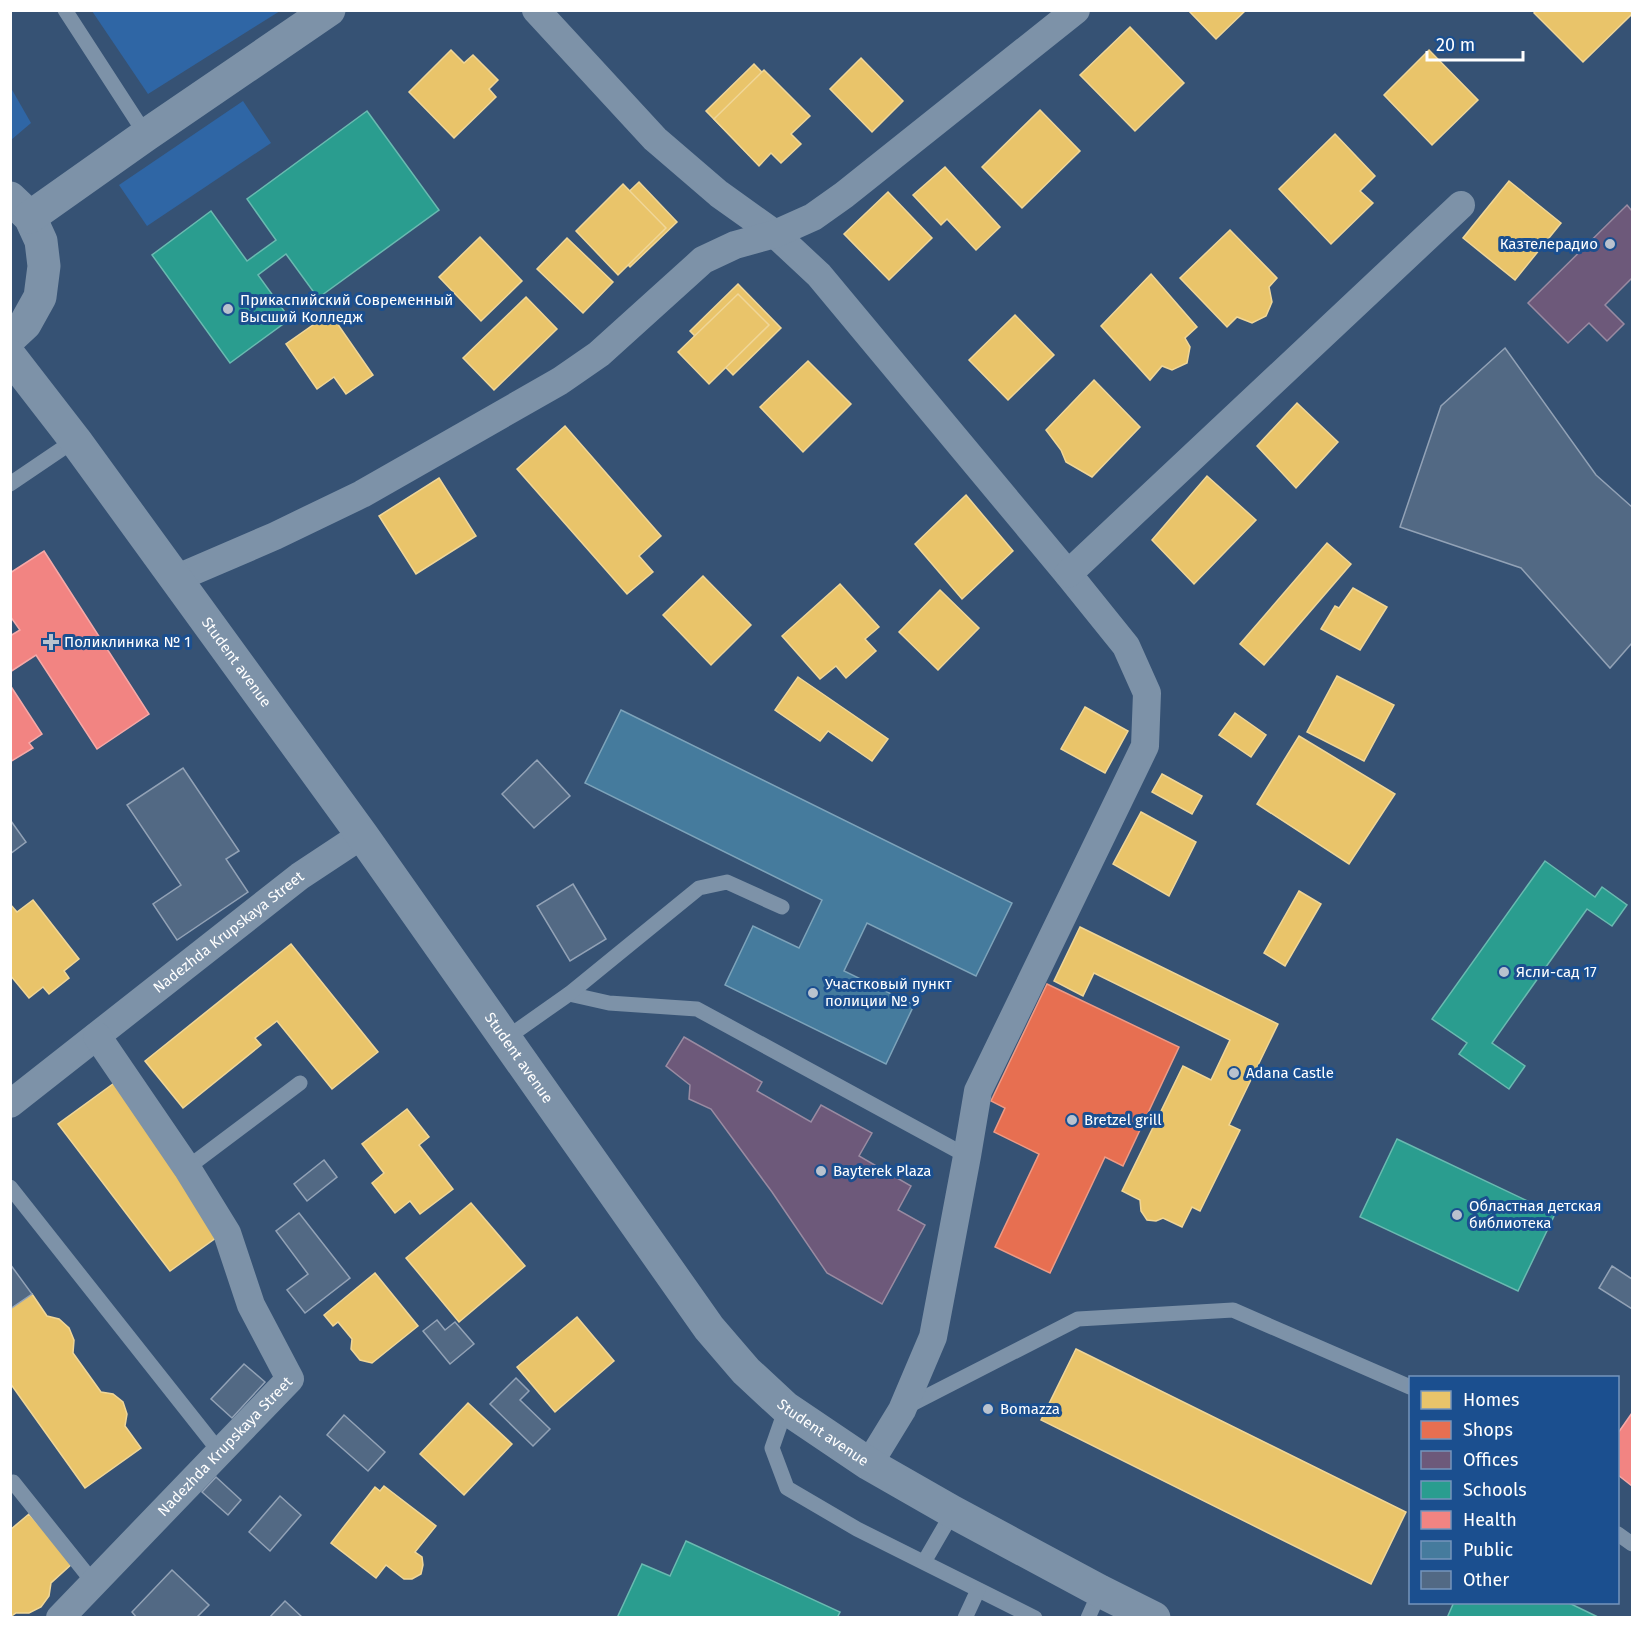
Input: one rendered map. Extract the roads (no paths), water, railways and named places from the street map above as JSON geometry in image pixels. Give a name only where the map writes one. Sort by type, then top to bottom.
[{"type":"street","points":[[10,338],[25,324],[40,297],[45,266],[41,241],[20,208],[146,135],[329,10]]},
{"type":"street","points":[[536,10],[655,140],[718,194],[775,234],[819,275],[1126,646],[1146,693],[1145,746],[978,1091],[968,1156],[933,1337],[902,1410],[868,1464]]},
{"type":"street","points":[[175,579],[275,536],[362,494],[560,381],[599,354],[703,260],[735,245],[775,234],[813,217],[844,195],[1076,10]]},
{"type":"street","points":[[1068,574],[1461,206]]},
{"type":"street","name":"Student avenue","points":[[10,356],[75,440],[363,835],[709,1328],[746,1371],[786,1408],[868,1464],[953,1512],[1094,1604],[1154,1617]]},
{"type":"street","name":"Nadezhda Krupskaya Street","points":[[10,1104],[300,876],[363,835]]},
{"type":"street","name":"Nadezhda Krupskaya Street","points":[[60,1617],[290,1378],[250,1305],[227,1233],[187,1168],[97,1036]]},
{"type":"lane","points":[[65,10],[146,135]]},
{"type":"lane","points":[[10,484],[75,440]]},
{"type":"lane","points":[[505,1039],[568,994],[699,888],[727,882],[782,907]]},
{"type":"lane","points":[[568,994],[609,1003],[697,1010],[968,1156]]},
{"type":"lane","points":[[187,1168],[300,1083]]},
{"type":"lane","points":[[10,1187],[219,1451]]},
{"type":"lane","points":[[902,1410],[1077,1319],[1233,1310],[1409,1387]]},
{"type":"lane","points":[[786,1408],[772,1448],[787,1488],[857,1529],[1035,1617]]},
{"type":"lane","points":[[11,1482],[93,1582]]},
{"type":"lane","points":[[924,1562],[953,1512]]},
{"type":"lane","points":[[1619,1535],[1632,1544]]},
{"type":"lane","points":[[965,1617],[978,1590]]},
{"type":"place","name":"Казтелерадио","points":[[1610,244]]},
{"type":"place","name":"Прикаспийский Современный Высший Колледж","points":[[228,309]]},
{"type":"place","name":"Поликлиника № 1","points":[[51,642]]},
{"type":"place","name":"Ясли-сад 17","points":[[1504,972]]},
{"type":"place","name":"Участковый пункт полиции № 9","points":[[813,993]]},
{"type":"place","name":"Adana Сastle","points":[[1234,1073]]},
{"type":"place","name":"Bretzel grill","points":[[1072,1120]]},
{"type":"place","name":"Bayterek Plaza","points":[[821,1171]]},
{"type":"place","name":"Областная детская библиотека","points":[[1457,1215]]},
{"type":"place","name":"Bomazza","points":[[988,1409]]}]
